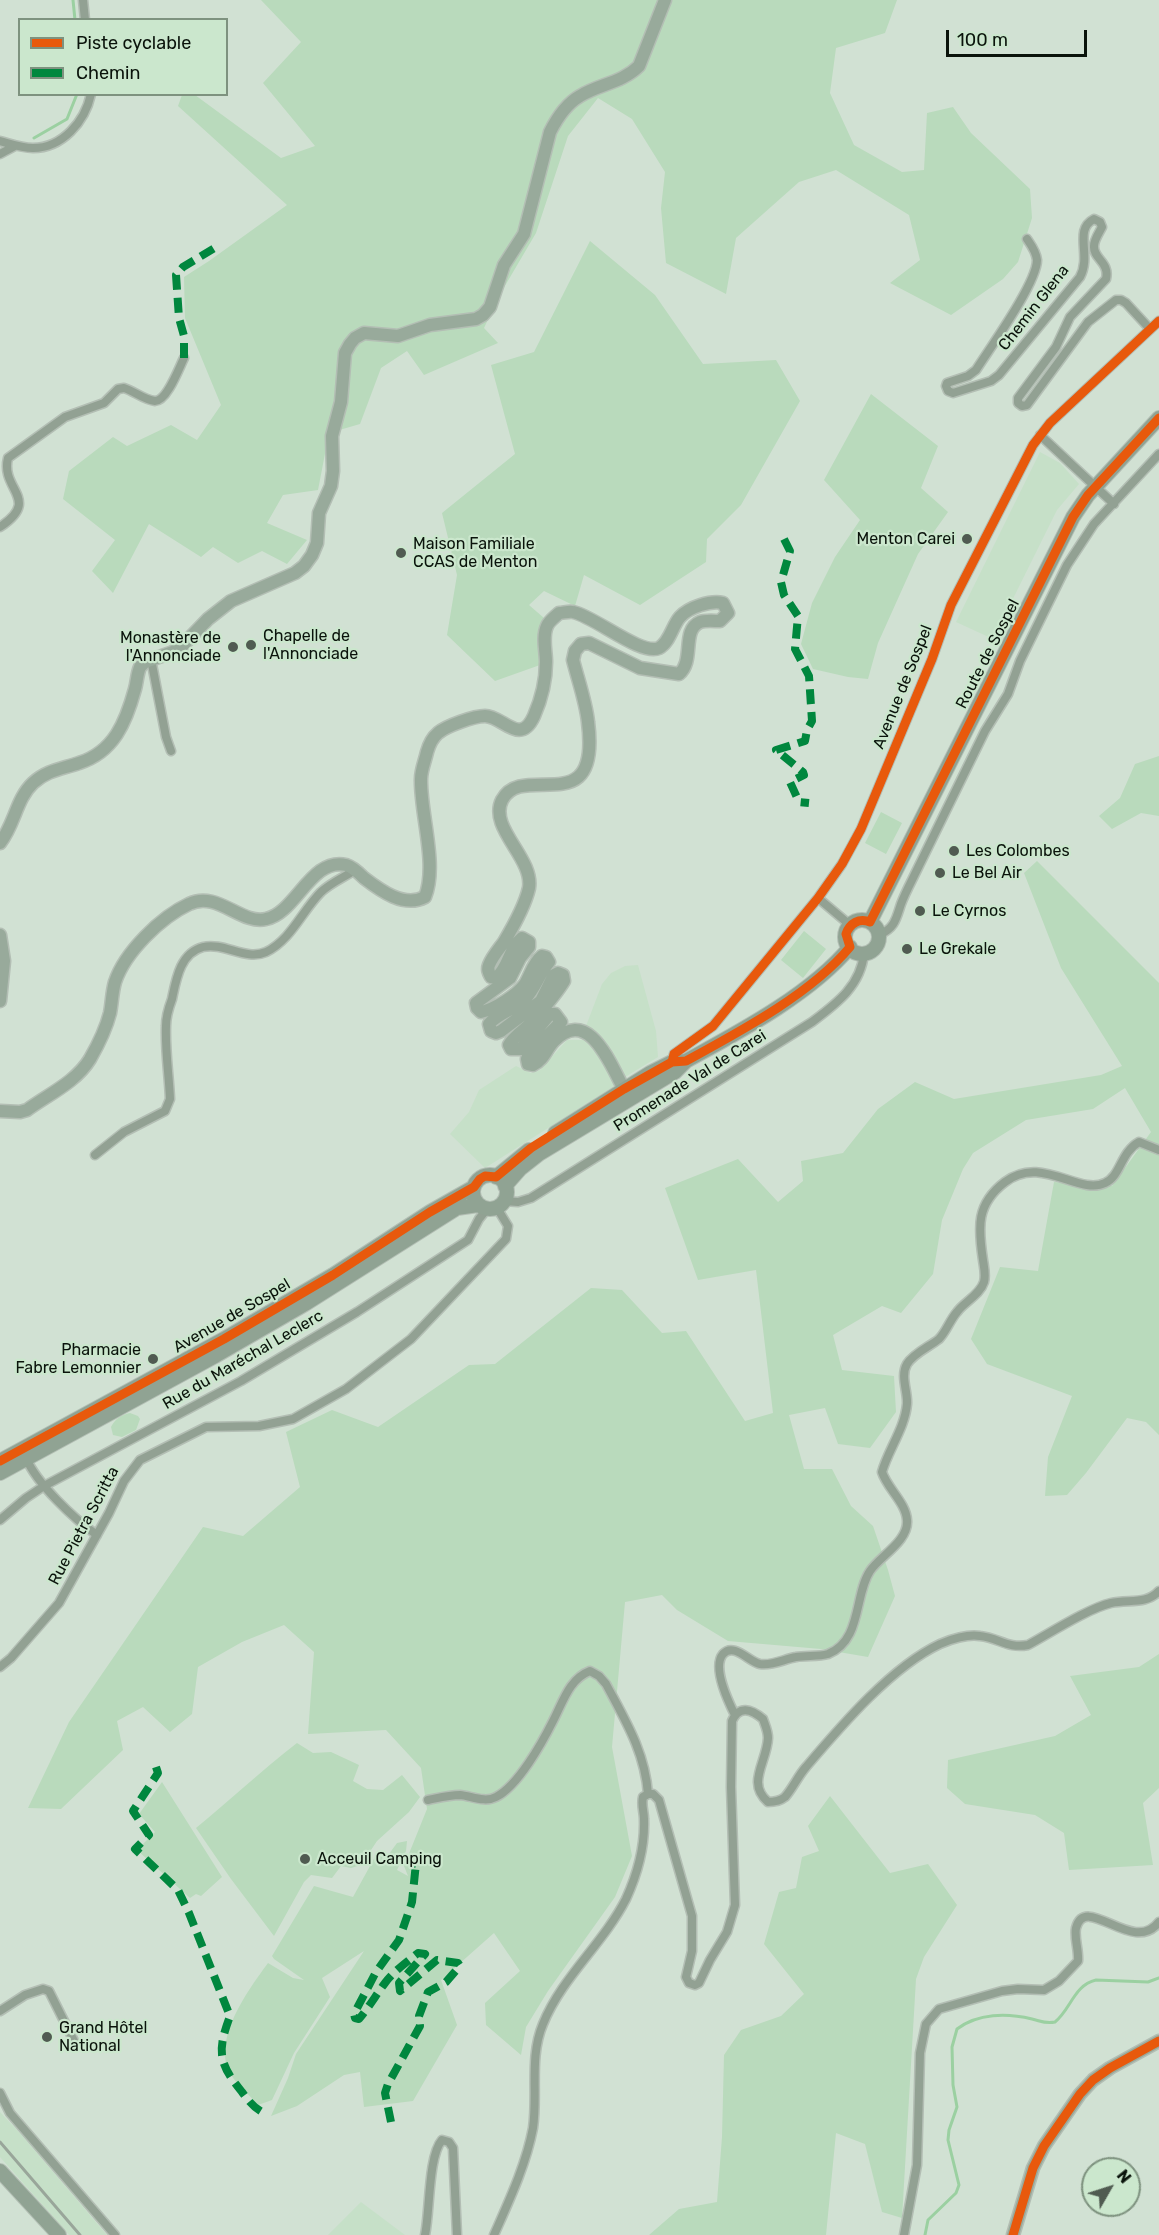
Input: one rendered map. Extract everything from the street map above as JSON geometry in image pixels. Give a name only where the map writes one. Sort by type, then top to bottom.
[{"type":"main road","name":"Route de Sospel","points":[[870,922],[1073,517],[1096,487],[1159,418]]},
{"type":"main road","points":[[857,921],[870,922],[876,927],[879,940],[873,949],[859,953],[850,947],[846,934],[850,926],[857,921]]},
{"type":"main road","name":"Avenue de Sospel","points":[[500,1181],[531,1148],[624,1089],[679,1062],[784,1003],[837,963],[850,947]]},
{"type":"main road","name":"Avenue de Sospel","points":[[500,1181],[539,1154],[675,1072],[679,1062]]},
{"type":"main road","points":[[485,1176],[500,1181],[506,1196],[491,1206],[473,1197],[476,1182],[485,1176]]},
{"type":"main road","name":"Avenue de Sospel","points":[[0,1473],[24,1454],[333,1275],[430,1212],[474,1187]]},
{"type":"main road","name":"Avenue de Sospel","points":[[0,1461],[24,1454],[215,1356],[299,1307],[457,1208],[491,1206]]},
{"type":"main road","points":[[0,2170],[57,2234]]},
{"type":"street","points":[[84,0],[85,18]]},
{"type":"street","points":[[0,843],[7,835],[21,797],[36,780],[61,767],[88,760],[113,741],[124,720],[140,667],[151,659],[173,652],[183,645],[220,608],[231,601],[295,573],[312,555],[317,543],[319,513],[331,486],[332,436],[341,402],[345,354],[350,344],[364,333],[398,336],[430,325],[476,319],[483,315],[490,307],[504,265],[524,234],[550,132],[556,120],[580,95],[631,74],[639,66],[665,0]]},
{"type":"street","points":[[0,141],[15,146],[44,147],[64,137],[79,123],[88,109],[91,96]]},
{"type":"street","points":[[0,154],[15,146]]},
{"type":"street","name":"Chemin Glena","points":[[1027,239],[1037,258],[1036,268],[1029,284],[976,370],[968,376],[947,383],[948,391],[953,393],[991,381],[1008,366],[1080,277],[1085,268],[1086,257],[1084,229],[1088,222],[1094,219],[1100,222],[1102,227],[1094,250],[1104,264],[1107,272],[1106,279],[1070,317],[1056,346],[1018,398],[1018,403],[1022,406],[1027,405],[1088,322],[1116,300],[1126,303],[1150,329]]},
{"type":"street","name":"Avenue de Sospel","points":[[679,1062],[674,1054],[713,1026],[818,898],[842,864],[861,829],[932,659],[951,604],[1033,445],[1050,423],[1159,321]]},
{"type":"street","points":[[0,527],[16,514],[17,507],[4,475],[3,467],[9,458],[64,417],[104,403],[118,389],[124,388],[155,401],[161,400],[184,358]]},
{"type":"street","points":[[1041,435],[1114,504]]},
{"type":"street","points":[[879,935],[894,925],[899,916],[901,905],[912,880],[985,731],[1008,694],[1020,661],[1046,611],[1048,600],[1077,549],[1094,524],[1159,454]]},
{"type":"street","points":[[0,1111],[27,1110],[79,1074],[101,1038],[110,1015],[115,983],[121,968],[144,938],[174,912],[191,903],[206,900],[256,920],[266,919],[284,910],[314,876],[336,864],[348,865],[389,895],[410,901],[425,897],[429,888],[428,835],[421,777],[430,743],[436,734],[445,728],[478,717],[486,716],[513,730],[523,728],[530,723],[542,691],[546,664],[544,636],[547,626],[559,613],[573,612],[651,649],[659,648],[667,640],[680,616],[689,610],[716,602],[723,603],[728,613],[724,619],[700,622],[693,627],[690,634],[687,663],[685,669],[679,674],[640,668],[590,643],[581,644],[575,651],[573,660],[590,735],[586,767],[580,776],[568,783],[525,785],[505,795],[501,802],[503,826],[528,870],[530,880],[524,903],[488,965],[491,977],[496,978],[501,974],[516,942],[522,938],[529,942],[529,947],[520,957],[510,978],[480,999],[476,1003],[477,1008],[481,1012],[488,1010],[514,994],[523,986],[537,960],[542,956],[546,957],[549,962],[536,979],[526,998],[517,1006],[494,1018],[489,1024],[491,1031],[496,1033],[501,1031],[525,1014],[541,1000],[554,975],[558,973],[563,975],[564,981],[558,990],[528,1026],[512,1040],[509,1045],[511,1049],[516,1051],[521,1049],[550,1014],[555,1014],[561,1022],[530,1054],[527,1059],[528,1064],[539,1063],[552,1042],[564,1033],[581,1030],[595,1040],[604,1051],[624,1089]]},
{"type":"street","points":[[151,659],[166,737],[171,751]]},
{"type":"street","points":[[95,1155],[124,1132],[165,1111],[168,1106],[170,1099],[166,1023],[178,970],[192,952],[203,947],[214,947],[255,955],[265,952],[278,945],[289,934],[318,895],[330,884],[355,870]]},
{"type":"street","points":[[818,898],[850,926]]},
{"type":"street","points":[[0,935],[4,961],[0,1001]]},
{"type":"street","name":"Promenade Val de Carei","points":[[491,1206],[531,1198],[812,1022],[837,1004],[854,983],[861,972],[864,953]]},
{"type":"street","points":[[735,1714],[719,1671],[719,1661],[723,1655],[728,1651],[736,1651],[758,1664],[771,1664],[796,1657],[827,1654],[837,1648],[855,1623],[863,1584],[870,1570],[906,1529],[907,1519],[903,1508],[885,1482],[882,1472],[905,1416],[908,1402],[904,1375],[907,1365],[940,1337],[957,1311],[984,1283],[985,1273],[979,1230],[982,1211],[989,1196],[1007,1180],[1028,1172],[1046,1173],[1084,1185],[1105,1184],[1115,1175],[1129,1148],[1139,1142],[1159,1150]]},
{"type":"street","name":"Rue du Maréchal Leclerc","points":[[0,1520],[44,1486],[241,1381],[357,1312],[468,1240],[478,1219],[491,1206]]},
{"type":"street","name":"Rue Pietra Scritta","points":[[0,1667],[11,1658],[59,1603],[124,1481],[140,1460],[206,1427],[259,1426],[293,1419],[346,1389],[411,1339],[506,1239],[508,1226],[491,1206]]},
{"type":"street","points":[[24,1454],[31,1469],[44,1486],[97,1535]]},
{"type":"street","points":[[494,2235],[515,2186],[533,2129],[536,2046],[543,2024],[565,1984],[625,1899],[636,1872],[642,1848],[643,1797],[653,1794],[659,1800],[692,1916],[692,1951],[686,1977],[689,1983],[695,1985],[699,1983],[727,1932],[735,1905],[731,1787],[732,1721],[735,1714],[740,1710],[748,1710],[763,1719],[768,1738],[757,1783],[760,1795],[768,1803],[775,1802],[783,1799],[808,1766],[874,1693],[923,1654],[942,1644],[964,1637],[980,1636],[1018,1647],[1028,1645],[1098,1608],[1111,1603],[1148,1600],[1159,1591]]},
{"type":"street","points":[[428,1800],[460,1796],[493,1799],[505,1791],[546,1734],[572,1683],[590,1671],[606,1684],[641,1753],[648,1794]]},
{"type":"street","points":[[903,2235],[914,2191],[917,2165],[920,2053],[926,2024],[932,2015],[939,2009],[1002,1991],[1051,1988],[1078,1961],[1076,1928],[1080,1921],[1088,1917],[1098,1918],[1132,1933],[1140,1934],[1147,1932],[1159,1922]]},
{"type":"street","points":[[0,2011],[25,1995],[43,1989],[48,1991],[75,2043]]},
{"type":"street","points":[[1013,2235],[1033,2168],[1044,2145],[1080,2094],[1093,2080],[1110,2068],[1159,2041]]},
{"type":"street","points":[[0,2093],[10,2113],[115,2235]]},
{"type":"street","points":[[425,2235],[432,2175],[438,2145],[442,2140],[449,2142],[453,2148],[457,2235]]},
{"type":"shaded area","points":[[261,0],[897,0],[885,33],[836,48],[830,93],[854,145],[902,172],[924,170],[927,113],[953,107],[971,133],[1030,189],[1032,218],[1018,262],[1003,279],[951,315],[890,283],[920,260],[909,215],[836,170],[799,182],[736,238],[726,294],[666,263],[661,208],[665,172],[632,119],[598,98],[568,136],[536,233],[499,296],[484,328],[498,343],[424,375],[407,351],[381,368],[360,424],[329,433],[318,490],[283,495],[267,523],[307,540],[287,564],[262,551],[238,563],[213,547],[201,557],[149,524],[113,593],[92,571],[115,540],[63,499],[69,471],[113,437],[127,446],[171,425],[197,440],[221,405],[185,318],[184,277],[287,205],[178,106],[182,96],[196,96],[281,158],[315,146],[263,83],[301,42]]},
{"type":"shaded area","points":[[590,241],[655,295],[703,364],[776,360],[800,401],[741,505],[707,539],[706,562],[640,605],[584,575],[575,606],[544,591],[529,605],[544,618],[540,665],[495,681],[447,635],[457,575],[442,513],[515,454],[491,365],[534,352]]},
{"type":"shaded area","points":[[871,394],[938,446],[921,488],[948,512],[918,554],[878,643],[868,679],[813,669],[801,644],[812,603],[835,557],[860,520],[824,480]]},
{"type":"shaded area","points":[[1040,452],[1060,463],[1079,484],[1057,510],[993,639],[956,622]]},
{"type":"shaded area","points":[[1159,756],[1159,816],[1141,813],[1112,829],[1099,816],[1120,798],[1135,764]]},
{"type":"shaded area","points":[[881,812],[902,823],[886,854],[865,843]]},
{"type":"shaded area","points":[[1037,861],[1159,983],[1159,1435],[1146,1422],[1127,1418],[1067,1495],[1045,1496],[1048,1457],[1072,1396],[987,1364],[971,1339],[1000,1267],[1038,1271],[1054,1182],[1112,1186],[1151,1132],[1125,1088],[1093,1109],[1026,1120],[973,1153],[963,1169],[942,1220],[933,1274],[901,1313],[882,1306],[833,1335],[842,1370],[894,1376],[896,1412],[870,1448],[838,1444],[825,1408],[789,1415],[804,1469],[832,1469],[851,1506],[873,1526],[888,1570],[895,1596],[868,1657],[821,1649],[728,1641],[677,1610],[662,1595],[625,1602],[612,1747],[632,1856],[615,1897],[548,1991],[526,2027],[521,2055],[486,2025],[485,2003],[520,1971],[494,1933],[441,1980],[457,2025],[413,2101],[364,2107],[360,2072],[344,2075],[297,2106],[271,2116],[296,2054],[364,1951],[322,1978],[330,1997],[294,2053],[272,2100],[258,2105],[237,2083],[228,2069],[225,2056],[226,2042],[236,2013],[268,1963],[293,1978],[304,1980],[272,1956],[314,1886],[353,1897],[376,1855],[386,1858],[397,1843],[407,1841],[406,1851],[397,1870],[408,1876],[404,1866],[427,1809],[421,1768],[386,1730],[308,1734],[314,1652],[284,1625],[242,1642],[198,1667],[192,1714],[170,1732],[143,1707],[117,1721],[123,1750],[61,1809],[28,1808],[69,1722],[203,1527],[243,1536],[300,1487],[286,1432],[332,1410],[378,1427],[469,1365],[495,1364],[591,1288],[622,1290],[662,1333],[686,1331],[745,1421],[773,1413],[756,1270],[698,1280],[665,1188],[738,1159],[778,1202],[803,1181],[801,1161],[843,1153],[878,1109],[915,1082],[954,1099],[1101,1075],[1122,1066],[1061,968],[1024,873]]},
{"type":"shaded area","points":[[804,931],[826,949],[803,978],[781,960]]},
{"type":"shaded area","points":[[638,965],[656,1031],[658,1057],[625,1077],[605,1041],[586,1026],[602,984],[611,973],[625,966]]},
{"type":"shaded area","points":[[567,1040],[586,1040],[596,1049],[616,1085],[485,1168],[450,1134],[469,1112],[479,1090],[516,1066],[531,1073],[540,1070]]},
{"type":"shaded area","points":[[130,1413],[140,1419],[136,1430],[122,1437],[113,1435],[111,1427],[114,1422]]},
{"type":"shaded area","points":[[1159,1654],[1159,1788],[1143,1803],[1153,1865],[1069,1870],[1064,1833],[1035,1815],[965,1804],[947,1788],[948,1760],[1055,1736],[1091,1715],[1070,1676],[1139,1667]]},
{"type":"shaded area","points":[[297,1743],[313,1753],[331,1752],[359,1765],[353,1781],[367,1789],[383,1790],[402,1775],[420,1797],[409,1812],[377,1841],[361,1865],[351,1868],[341,1866],[332,1878],[311,1875],[304,1882],[274,1936],[196,1828]]},
{"type":"shaded area","points":[[162,1782],[222,1877],[201,1896],[196,1894],[190,1898],[137,1850],[155,1832],[139,1814]]},
{"type":"shaded area","points":[[830,1796],[890,1873],[928,1864],[957,1905],[924,1957],[916,1979],[902,2218],[882,2212],[865,2144],[836,2133],[826,2235],[649,2235],[679,2209],[717,2202],[722,2137],[724,2055],[741,2030],[781,2016],[804,1994],[764,1944],[779,1892],[796,1888],[802,1857],[819,1851],[808,1826]]},
{"type":"shaded area","points":[[0,2112],[107,2235],[69,2235],[0,2157]]},
{"type":"shaded area","points":[[361,2202],[405,2235],[328,2235]]},
{"type":"waterway","points":[[73,0],[75,18]]},
{"type":"waterway","points":[[34,138],[67,119],[76,96]]},
{"type":"waterway","points":[[925,2235],[928,2220],[956,2193],[959,2185],[948,2140],[957,2107],[953,2085],[952,2047],[957,2029],[983,2017],[1003,2015],[1055,2022],[1078,1992],[1096,1980],[1148,1982],[1159,1978]]},
{"type":"railway","points":[[0,2142],[80,2235]]},
{"type":"marked path","points":[[184,358],[184,336],[179,318],[176,275],[183,267],[218,246]]},
{"type":"marked path","points":[[784,539],[790,551],[781,582],[784,595],[798,616],[795,649],[809,676],[812,721],[805,741],[776,750],[803,772],[804,775],[790,782],[799,802],[809,803]]},
{"type":"marked path","points":[[156,1767],[158,1773],[133,1811],[149,1835],[135,1849],[178,1890],[230,2016],[223,2039],[224,2064],[246,2098],[262,2112]]},
{"type":"marked path","points":[[391,2122],[385,2093],[420,2026],[419,2016],[428,1992],[446,1982],[460,1966],[458,1963],[437,1960],[400,1991],[399,1983],[425,1954],[418,1953],[389,1979],[359,2019],[355,2018],[354,2014],[376,1972],[399,1940],[412,1902],[416,1863],[413,1864]]},
{"type":"cycle path","points":[[672,1062],[674,1054],[713,1026],[818,898],[842,864],[861,829],[932,659],[951,605],[1033,445],[1050,423],[1159,321]]},
{"type":"cycle path","points":[[0,1461],[224,1339],[333,1275],[430,1212],[474,1187],[480,1179],[485,1176],[496,1177],[531,1148],[624,1089],[672,1062],[686,1061],[773,1011],[815,981],[834,964],[850,947],[846,934],[850,927],[855,922],[870,922],[1073,517],[1088,495],[1159,418]]},
{"type":"cycle path","points":[[1013,2235],[1033,2168],[1044,2146],[1080,2094],[1093,2080],[1110,2068],[1159,2041]]},
{"type":"place","name":"Menton Carei","points":[[967,539]]},
{"type":"place","name":"Maison Familiale CCAS de Menton","points":[[401,553]]},
{"type":"place","name":"Chapelle de l'Annonciade","points":[[251,645]]},
{"type":"place","name":"Monastère de l'Annonciade","points":[[233,647]]},
{"type":"place","name":"Les Colombes","points":[[954,851]]},
{"type":"place","name":"Le Bel Air","points":[[940,873]]},
{"type":"place","name":"Le Cyrnos","points":[[920,911]]},
{"type":"place","name":"Le Grekale","points":[[907,949]]},
{"type":"place","name":"Pharmacie Fabre Lemonnier","points":[[153,1359]]},
{"type":"place","name":"Acceuil Camping","points":[[305,1859]]},
{"type":"place","name":"Grand Hôtel National","points":[[47,2037]]}]
